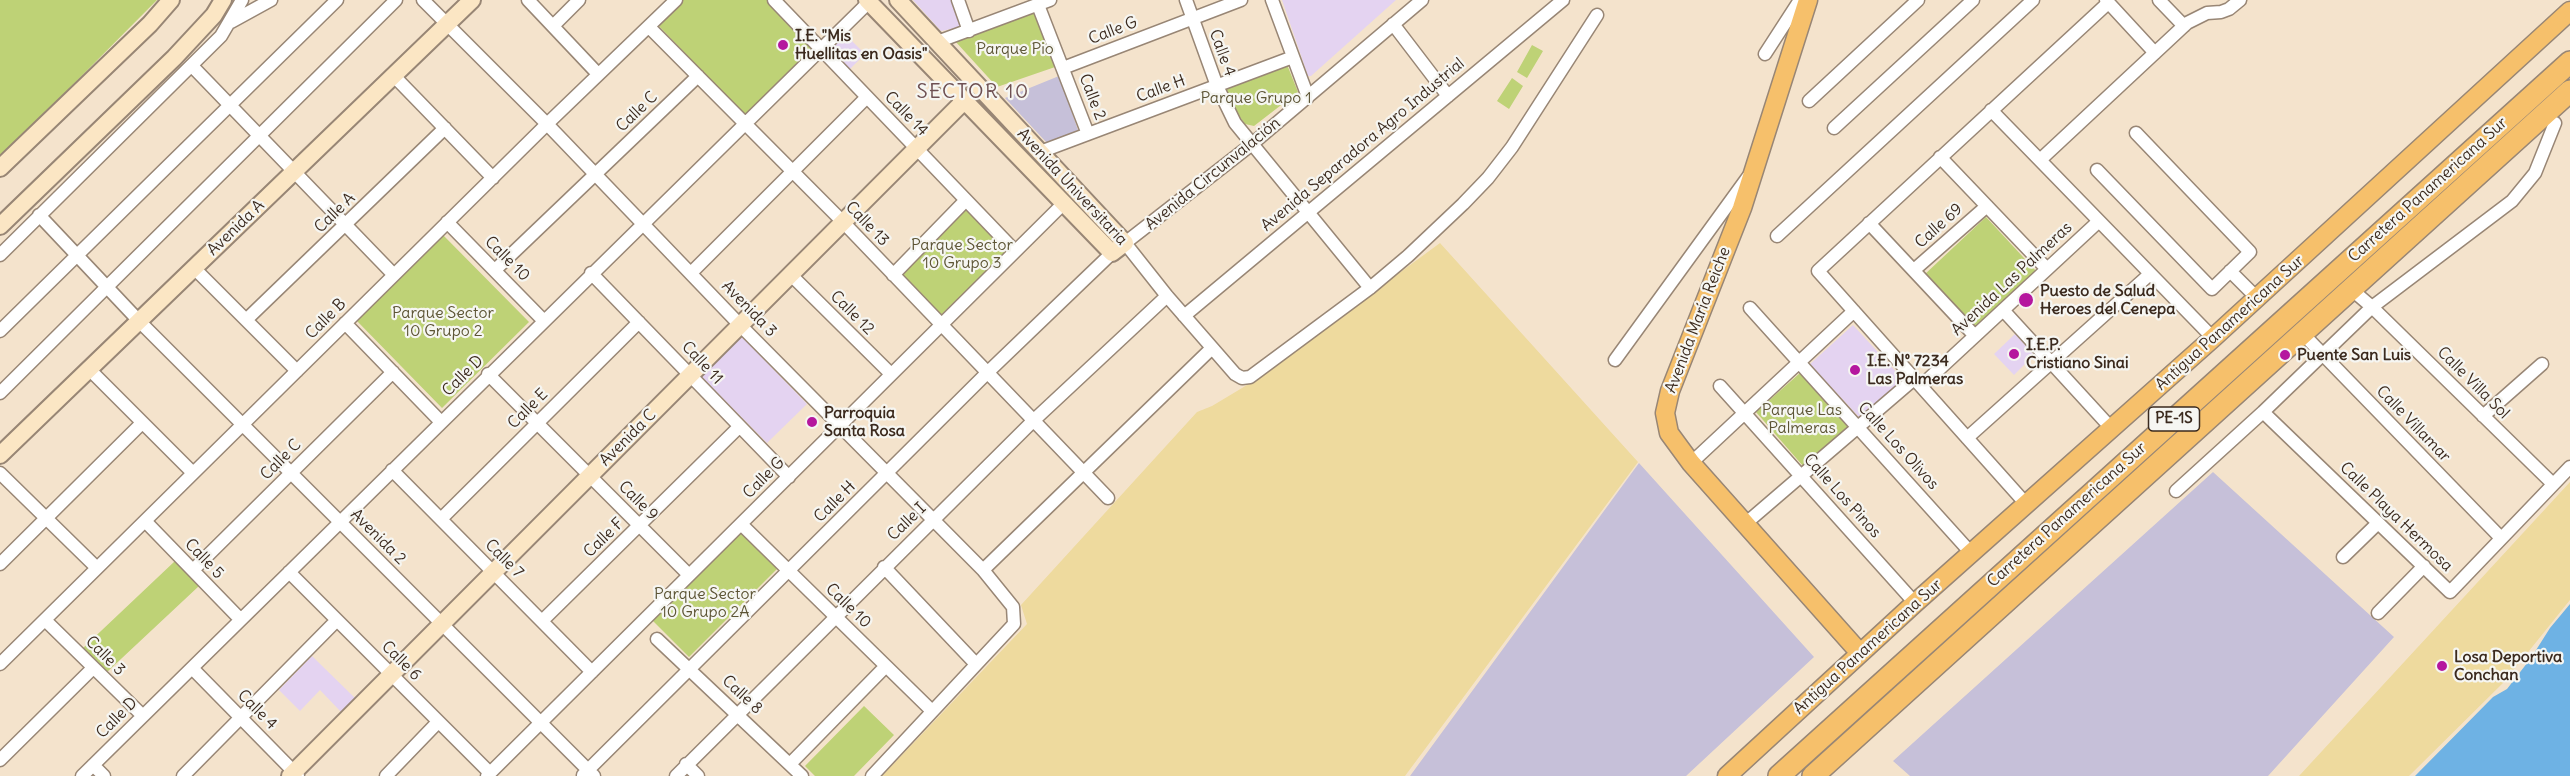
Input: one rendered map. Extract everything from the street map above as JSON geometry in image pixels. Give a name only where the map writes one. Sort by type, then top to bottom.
[{"type":"highway","name":"Carretera Panamericana Sur","points":[[1779,776],[2570,62]]},
{"type":"highway","name":"Carretera Panamericana Sur","points":[[1813,776],[2570,91]]},
{"type":"main road","name":"Avenida María Reiche","points":[[1808,0],[1742,208],[1666,402],[1669,433],[1691,463],[1860,653]]},
{"type":"main road","name":"Antigua Panamericana Sur","points":[[1726,776],[1915,603],[2213,339],[2570,11]]},
{"type":"street","points":[[0,168],[150,24],[171,0]]},
{"type":"street","points":[[0,226],[174,58],[214,15],[223,0]]},
{"type":"street","points":[[0,255],[192,66],[231,22],[242,0]]},
{"type":"street","points":[[231,22],[271,0]]},
{"type":"street","points":[[0,331],[337,0]]},
{"type":"street","points":[[0,393],[396,0]]},
{"type":"street","name":"Avenida 3","points":[[423,0],[984,570],[1012,607],[1014,624],[975,663]]},
{"type":"street","name":"Avenida A","points":[[0,455],[472,0]]},
{"type":"street","points":[[528,0],[598,74]]},
{"type":"street","points":[[553,26],[579,0]]},
{"type":"street","name":"Calle B","points":[[0,664],[447,222],[676,0]]},
{"type":"street","name":"Calle 14","points":[[774,0],[1015,251]]},
{"type":"street","name":"Avenida Universitaria","points":[[898,0],[1040,152],[1119,248],[1167,296],[1235,374],[1242,378],[1250,377],[1370,288]]},
{"type":"street","points":[[958,0],[969,31]]},
{"type":"street","name":"Calle 4","points":[[1186,0],[1216,86],[1235,123],[1370,288]]},
{"type":"street","name":"Calle G","points":[[1063,68],[1241,0]]},
{"type":"street","points":[[1272,0],[1308,97]]},
{"type":"street","name":"Avenida Circunvalación","points":[[1119,248],[1252,144],[1422,0]]},
{"type":"street","name":"Avenida Separadora Agro Industrial","points":[[1184,316],[1563,0]]},
{"type":"street","points":[[1765,54],[1800,0]]},
{"type":"street","points":[[1809,101],[1918,0]]},
{"type":"street","points":[[1834,128],[1973,0]]},
{"type":"street","points":[[1777,236],[2033,0]]},
{"type":"street","points":[[2159,0],[2184,26]]},
{"type":"street","points":[[2040,160],[2184,26],[2207,13],[2229,9],[2240,0]]},
{"type":"street","name":"Calle D","points":[[82,776],[868,1]]},
{"type":"street","name":"Avenida Universitaria","points":[[868,1],[1064,203],[1119,248]]},
{"type":"street","points":[[2027,505],[1818,271],[2107,1],[2155,53]]},
{"type":"street","points":[[937,42],[1044,2]]},
{"type":"street","name":"Calle 2","points":[[1044,2],[1063,68],[1088,134]]},
{"type":"street","points":[[1370,288],[1417,248],[1488,178],[1512,147],[1597,15]]},
{"type":"street","points":[[1393,24],[1448,96]]},
{"type":"street","name":"Calle 13","points":[[649,27],[843,222],[1108,498]]},
{"type":"street","name":"Calle H","points":[[1040,152],[1293,57]]},
{"type":"street","points":[[192,66],[394,275]]},
{"type":"street","points":[[393,75],[492,178]]},
{"type":"street","name":"Calle C","points":[[495,270],[698,76]]},
{"type":"street","points":[[691,273],[867,97]]},
{"type":"street","name":"Avenida C","points":[[294,775],[965,100]]},
{"type":"street","points":[[1991,110],[2213,339]]},
{"type":"street","points":[[2176,491],[2263,412],[2321,353],[2372,307],[2512,201],[2535,173],[2555,123]]},
{"type":"street","name":"Calle A","points":[[246,320],[444,128]]},
{"type":"street","points":[[2097,170],[2212,289],[2250,252],[2136,134]]},
{"type":"street","points":[[1940,158],[2047,269]]},
{"type":"street","points":[[1615,360],[1755,167]]},
{"type":"street","points":[[893,274],[966,200]]},
{"type":"street","name":"Calle G","points":[[489,774],[1064,203]]},
{"type":"street","name":"Calle 69","points":[[1914,270],[1986,206]]},
{"type":"street","name":"Avenida 2","points":[[39,215],[139,321],[541,722],[588,774]]},
{"type":"street","name":"Avenida Las Palmeras","points":[[1745,524],[1858,427],[1975,336],[2099,221]]},
{"type":"street","name":"Calle 10","points":[[447,222],[543,320]]},
{"type":"street","points":[[1869,223],[1975,336]]},
{"type":"street","name":"Calle H","points":[[588,774],[987,373],[1119,248]]},
{"type":"street","points":[[194,268],[297,371]]},
{"type":"street","points":[[2230,271],[2257,298]]},
{"type":"street","name":"Calle 11","points":[[591,273],[789,477]]},
{"type":"street","points":[[1967,438],[2150,274]]},
{"type":"street","name":"Calle 12","points":[[791,275],[891,374]]},
{"type":"street","name":"Calle Villa Sol","points":[[2351,289],[2553,484]]},
{"type":"street","name":"Calle I","points":[[676,776],[1033,421],[1167,296]]},
{"type":"street","name":"Calle Los Olivos","points":[[1750,308],[1972,554]]},
{"type":"street","points":[[2003,310],[2112,429]]},
{"type":"street","points":[[1691,463],[1854,311]]},
{"type":"street","name":"Calle E","points":[[441,519],[639,322]]},
{"type":"street","points":[[345,323],[440,422]]},
{"type":"street","name":"Calle Villamar","points":[[2302,333],[2501,538]]},
{"type":"street","points":[[984,570],[1082,472],[1212,348]]},
{"type":"street","points":[[2483,416],[2542,364]]},
{"type":"street","points":[[89,369],[193,473]]},
{"type":"street","name":"Calle C","points":[[193,570],[393,372]]},
{"type":"street","name":"Calle 9","points":[[488,374],[689,575]]},
{"type":"street","name":"Calle Los Pinos","points":[[1720,386],[1915,603]]},
{"type":"street","name":"Calle Playa Hermosa","points":[[2263,412],[2451,592],[2553,484]]},
{"type":"street","points":[[0,564],[142,423]]},
{"type":"street","name":"Calle F","points":[[542,621],[739,427]]},
{"type":"street","points":[[2553,484],[2570,467]]},
{"type":"street","name":"Calle 7","points":[[392,470],[592,672]]},
{"type":"street","points":[[0,473],[96,568]]},
{"type":"street","name":"Calle 5","points":[[145,521],[240,619]]},
{"type":"street","points":[[2343,557],[2378,523]]},
{"type":"street","name":"Calle 10","points":[[741,524],[932,711]]},
{"type":"street","points":[[2378,614],[2424,566]]},
{"type":"street","points":[[872,776],[975,663],[884,567]]},
{"type":"street","name":"Calle 6","points":[[289,572],[489,774]]},
{"type":"street","name":"Calle 3","points":[[45,620],[142,716]]},
{"type":"street","points":[[183,776],[337,620]]},
{"type":"street","name":"Calle 8","points":[[657,639],[802,776]]},
{"type":"street","points":[[790,764],[886,666]]},
{"type":"street","points":[[0,760],[93,668]]},
{"type":"street","name":"Calle 4","points":[[192,668],[294,775]]},
{"type":"street","points":[[386,776],[438,722]]},
{"type":"street","points":[[686,764],[698,776]]},
{"type":"street","points":[[93,765],[104,776]]},
{"type":"shaded area","points":[[913,0],[951,0],[961,27],[941,31]]},
{"type":"shaded area","points":[[1282,0],[1396,0],[1311,76],[1308,76]]},
{"type":"shaded area","points":[[844,33],[865,54],[849,70],[829,49]]},
{"type":"shaded area","points":[[1059,76],[1078,130],[1047,143],[1005,98]]},
{"type":"shaded area","name":"I.E. N° 7234 Las Palmeras","points":[[1853,325],[1900,376],[1898,383],[1859,417],[1810,364]]},
{"type":"shaded area","name":"I.E.P. Cristiano Sinai","points":[[2015,334],[2034,355],[2014,375],[1994,354]]},
{"type":"shaded area","points":[[741,336],[807,404],[767,443],[701,376]]},
{"type":"shaded area","points":[[1639,463],[1814,657],[1686,776],[1410,776]]},
{"type":"shaded area","points":[[2213,472],[2394,637],[2268,776],[1910,776],[1893,761]]},
{"type":"shaded area","points":[[312,656],[356,699],[342,713],[320,690],[300,711],[279,690]]},
{"type":"green space","points":[[0,0],[157,0],[0,158]]},
{"type":"green space","points":[[678,0],[768,0],[814,48],[745,116],[655,22]]},
{"type":"green space","name":"Parque Pio","points":[[1036,8],[1058,66],[997,87],[955,41]]},
{"type":"green space","points":[[1532,45],[1543,51],[1527,78],[1517,72]]},
{"type":"green space","name":"Parque Grupo 1","points":[[1286,62],[1298,92],[1254,126],[1245,124],[1226,98],[1227,87]]},
{"type":"green space","points":[[1512,78],[1523,86],[1509,109],[1497,101]]},
{"type":"green space","name":"Parque Sector 10 Grupo 3","points":[[966,208],[1008,250],[941,315],[900,273]]},
{"type":"green space","points":[[1986,217],[2036,271],[1974,329],[1924,275]]},
{"type":"green space","name":"Parque Sector 10 Grupo 2","points":[[443,235],[529,322],[442,408],[357,321]]},
{"type":"green space","name":"Parque Las Palmeras","points":[[1800,373],[1848,427],[1803,466],[1756,412]]},
{"type":"green space","name":"Parque Sector 10 Grupo 2A","points":[[739,531],[777,569],[689,657],[651,619]]},
{"type":"green space","points":[[175,561],[199,586],[106,673],[83,648]]},
{"type":"green space","points":[[864,706],[894,735],[854,776],[815,776],[805,766]]},
{"type":"sand","points":[[1440,243],[1638,462],[1405,776],[882,776],[1027,624],[1021,605],[1197,412],[1212,406],[1247,385]]},
{"type":"sand","points":[[2570,482],[2570,600],[2504,682],[2409,776],[2299,776]]},
{"type":"water","points":[[2570,604],[2570,776],[2415,776],[2493,697],[2507,689]]},
{"type":"place","name":"I.E. \"Mis Huellitas en Oasis\"","points":[[783,45]]},
{"type":"place","name":"Puesto de Salud Heroes del Cenepa","points":[[2026,300]]},
{"type":"place","name":"I.E.P. Cristiano Sinai","points":[[2014,354]]},
{"type":"place","name":"Puente San Luis","points":[[2285,355]]},
{"type":"place","name":"I.E. N° 7234 Las Palmeras","points":[[1855,370]]},
{"type":"place","name":"Parroquia Santa Rosa","points":[[812,422]]},
{"type":"place","name":"Losa Deportiva Conchan","points":[[2442,666]]},
{"type":"district","name":"SECTOR 10","points":[[973,92]]}]
